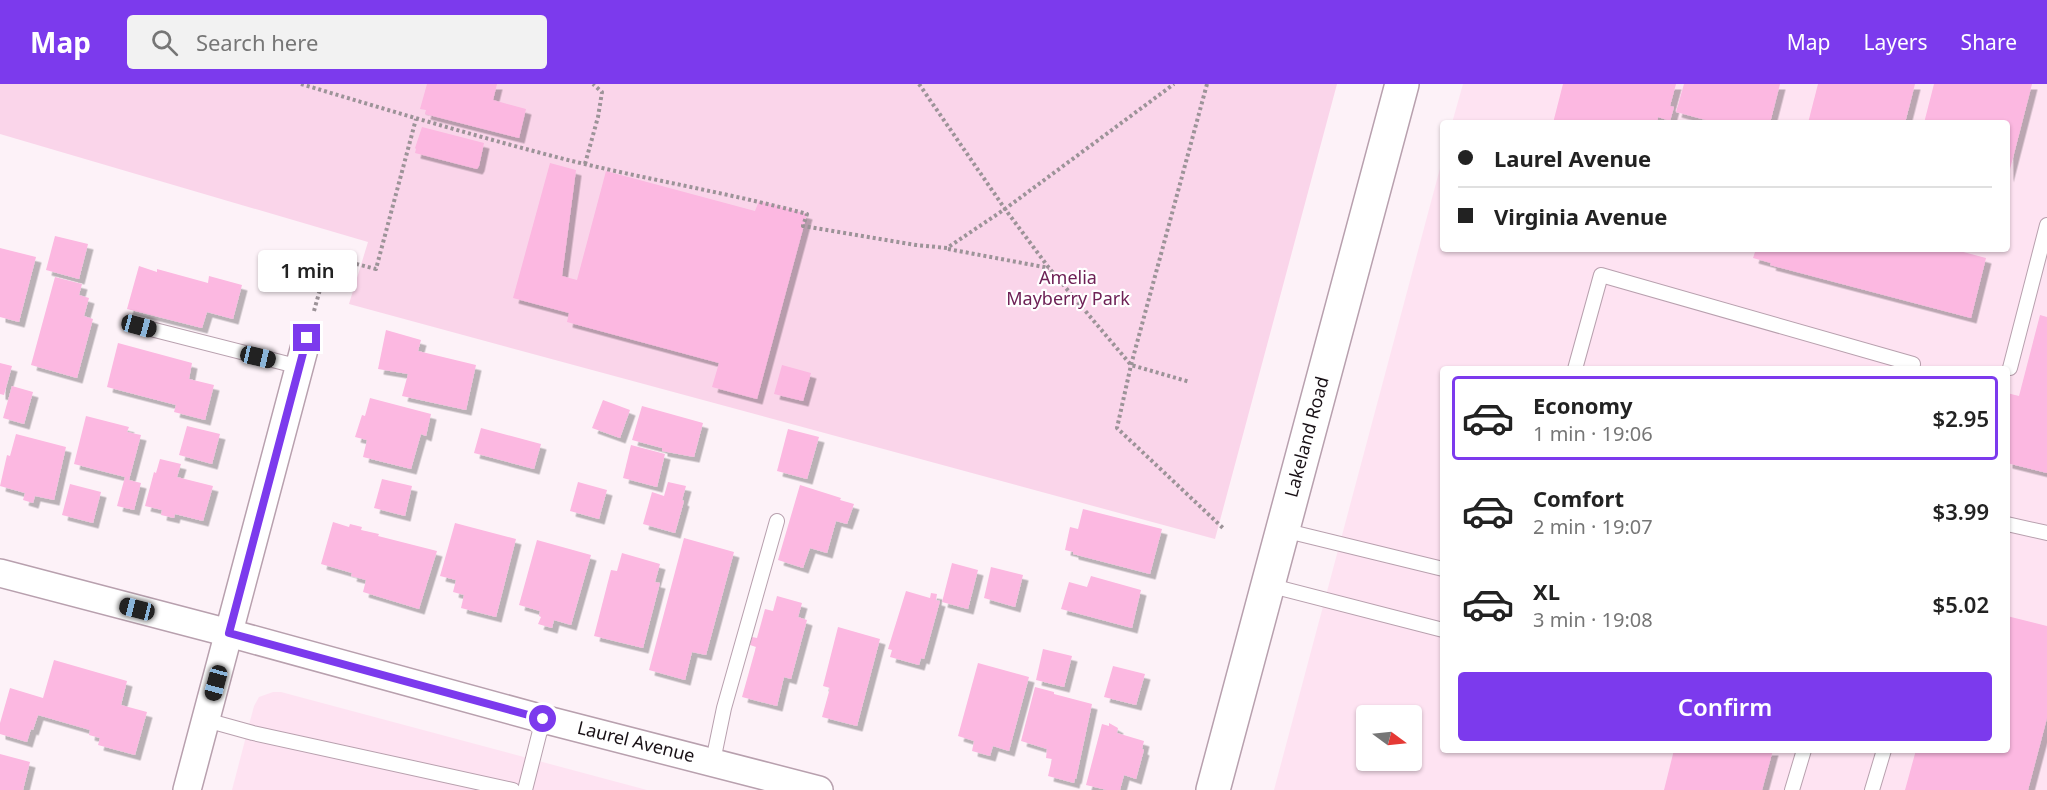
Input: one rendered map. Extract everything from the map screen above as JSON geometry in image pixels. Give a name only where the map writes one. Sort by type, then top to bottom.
[{"type":"street","name":"Lakeland Road","points":[[1213,790],[1402,84]]},
{"type":"street","points":[[188,790],[307,338]]},
{"type":"street","name":"Laurel Avenue","points":[[0,573],[543,719],[819,790]]},
{"type":"lane","points":[[2010,368],[2047,225]]},
{"type":"lane","points":[[1576,366],[1601,275],[1913,363],[1912,366]]},
{"type":"lane","points":[[139,326],[300,367]]},
{"type":"lane","points":[[713,761],[724,708],[777,521]]},
{"type":"lane","points":[[2010,525],[2047,533]]},
{"type":"lane","points":[[1283,530],[1440,568]]},
{"type":"lane","points":[[1268,585],[1440,629]]},
{"type":"lane","points":[[525,790],[543,719]]},
{"type":"lane","points":[[206,720],[253,733],[513,790]]},
{"type":"lane","points":[[1792,790],[1802,753]]},
{"type":"lane","points":[[1872,790],[1883,753]]},
{"type":"path","points":[[301,84],[416,119],[585,164],[759,201],[807,214],[803,226],[916,246],[947,248],[1049,268]]},
{"type":"path","points":[[585,164],[598,117],[602,92],[592,84]]},
{"type":"path","points":[[919,84],[1005,209],[1049,268],[1131,364],[1190,382]]},
{"type":"path","points":[[947,248],[1005,209],[1174,84]]},
{"type":"path","points":[[1207,84],[1131,364],[1117,428],[1224,529]]},
{"type":"path","points":[[307,338],[329,257],[376,269],[416,119]]},
{"type":"shaded area","points":[[1463,84],[2047,84],[2047,790],[1274,790],[1440,168],[1440,252],[2010,252],[2010,120],[1453,120]]},
{"type":"shaded area","points":[[281,692],[647,790],[232,790],[254,706],[259,697]]},
{"type":"green space","name":"Amelia Mayberry Park","points":[[0,84],[1337,84],[1215,539],[349,304],[368,242],[0,134]]},
{"type":"building","points":[[427,84],[497,84],[493,100],[526,109],[519,138],[425,114],[426,110],[420,109]]},
{"type":"building","points":[[1563,84],[1676,84],[1670,106],[1674,107],[1670,120],[1658,117],[1658,120],[1554,120]]},
{"type":"building","points":[[1684,84],[1780,84],[1771,120],[1706,120],[1676,112]]},
{"type":"building","points":[[1818,84],[1915,84],[1906,120],[1809,120]]},
{"type":"building","points":[[1934,84],[2032,84],[2010,169],[2010,120],[1925,120]]},
{"type":"building","points":[[422,127],[484,143],[477,169],[415,153]]},
{"type":"building","points":[[550,163],[576,170],[562,276],[577,280],[606,171],[755,211],[759,201],[807,214],[757,399],[712,387],[719,363],[567,322],[569,313],[513,298]]},
{"type":"building","points":[[55,236],[88,244],[79,279],[46,270]]},
{"type":"building","points":[[0,248],[36,257],[19,322],[0,317]]},
{"type":"building","points":[[1755,252],[1963,252],[1986,258],[1971,318],[1770,265],[1771,263],[1753,258]]},
{"type":"building","points":[[139,266],[208,283],[209,276],[242,285],[233,319],[207,312],[202,328],[127,309]]},
{"type":"building","points":[[55,277],[82,284],[79,295],[89,298],[84,316],[93,319],[77,378],[31,365]]},
{"type":"building","points":[[2040,315],[2047,317],[2047,473],[2010,464],[2010,394],[2019,396]]},
{"type":"building","points":[[386,330],[421,340],[418,351],[476,365],[466,410],[402,396],[408,374],[378,369]]},
{"type":"building","points":[[118,343],[192,363],[189,379],[214,385],[205,420],[174,412],[176,405],[107,387]]},
{"type":"building","points":[[0,363],[12,366],[4,395],[0,394]]},
{"type":"building","points":[[782,365],[811,373],[803,401],[774,394]]},
{"type":"building","points":[[12,386],[33,392],[24,424],[3,418]]},
{"type":"building","points":[[370,398],[431,414],[426,436],[421,434],[411,469],[363,457],[367,440],[355,437]]},
{"type":"building","points":[[603,400],[630,410],[620,438],[592,428]]},
{"type":"building","points":[[642,406],[703,423],[694,457],[662,451],[662,448],[632,440]]},
{"type":"building","points":[[86,416],[129,427],[127,432],[141,435],[129,480],[141,483],[134,510],[117,506],[125,477],[74,464]]},
{"type":"building","points":[[187,426],[220,434],[212,464],[179,455]]},
{"type":"building","points":[[481,428],[541,444],[534,469],[474,453]]},
{"type":"building","points":[[788,429],[819,437],[807,479],[777,471]]},
{"type":"building","points":[[16,434],[66,447],[54,500],[35,496],[33,503],[23,500],[25,493],[0,486],[7,455],[10,456]]},
{"type":"building","points":[[631,445],[665,454],[657,487],[623,478]]},
{"type":"building","points":[[160,459],[181,464],[177,477],[213,486],[203,521],[175,514],[174,518],[161,515],[162,510],[145,506]]},
{"type":"building","points":[[382,479],[412,486],[405,516],[374,508]]},
{"type":"building","points":[[578,482],[607,490],[599,519],[570,511]]},
{"type":"building","points":[[668,482],[686,486],[675,533],[643,524],[652,492],[664,496]]},
{"type":"building","points":[[70,484],[101,492],[93,523],[62,515]]},
{"type":"building","points":[[800,485],[854,504],[847,524],[836,521],[827,553],[810,548],[803,568],[778,560]]},
{"type":"building","points":[[1083,509],[1162,529],[1150,574],[1065,550],[1070,527],[1078,529]]},
{"type":"building","points":[[333,522],[349,527],[350,524],[362,527],[361,530],[379,534],[378,536],[437,551],[419,609],[363,592],[366,580],[351,576],[352,573],[321,564]]},
{"type":"building","points":[[455,523],[516,539],[496,617],[461,608],[464,595],[453,592],[456,580],[440,576]]},
{"type":"building","points":[[684,538],[734,552],[706,655],[692,652],[685,680],[649,670]]},
{"type":"building","points":[[537,540],[591,555],[571,625],[554,620],[552,628],[538,624],[541,617],[539,616],[540,611],[519,605]]},
{"type":"building","points":[[622,553],[660,564],[655,582],[660,583],[643,648],[594,636],[611,570],[617,571]]},
{"type":"building","points":[[952,563],[978,570],[968,609],[942,602]]},
{"type":"building","points":[[991,567],[1023,575],[1015,607],[984,598]]},
{"type":"building","points":[[1091,576],[1141,590],[1132,628],[1061,609],[1069,582],[1087,587]]},
{"type":"building","points":[[906,591],[930,598],[931,593],[937,594],[936,600],[940,601],[924,659],[921,658],[919,665],[890,657],[892,650],[888,649]]},
{"type":"building","points":[[777,596],[802,603],[798,617],[807,620],[791,679],[784,677],[777,706],[742,697],[756,647],[750,645],[752,637],[757,638],[765,609],[773,611]]},
{"type":"building","points":[[2010,617],[2047,626],[2047,718],[2028,790],[1905,790],[1915,753],[2010,753]]},
{"type":"building","points":[[838,627],[880,639],[857,726],[822,717],[830,688],[823,686]]},
{"type":"building","points":[[1043,649],[1072,656],[1064,687],[1036,680]]},
{"type":"building","points":[[54,660],[127,681],[121,705],[147,712],[135,755],[98,745],[100,738],[89,735],[90,730],[38,715],[27,742],[0,734],[0,723],[10,688],[43,698]]},
{"type":"building","points":[[978,663],[1029,677],[1009,751],[993,746],[990,756],[972,751],[974,741],[958,736]]},
{"type":"building","points":[[1113,666],[1145,674],[1136,705],[1104,697]]},
{"type":"building","points":[[1035,687],[1092,704],[1074,783],[1048,776],[1052,759],[1046,758],[1047,749],[1021,741]]},
{"type":"building","points":[[1109,723],[1118,728],[1117,733],[1144,741],[1142,749],[1144,750],[1136,779],[1124,775],[1120,790],[1107,790],[1086,785],[1102,724],[1109,726]]},
{"type":"building","points":[[1673,753],[1772,753],[1762,790],[1664,790]]},
{"type":"building","points":[[0,754],[30,762],[23,790],[0,790]]},
{"type":"route","points":[[307,338],[229,633],[543,719]]}]
